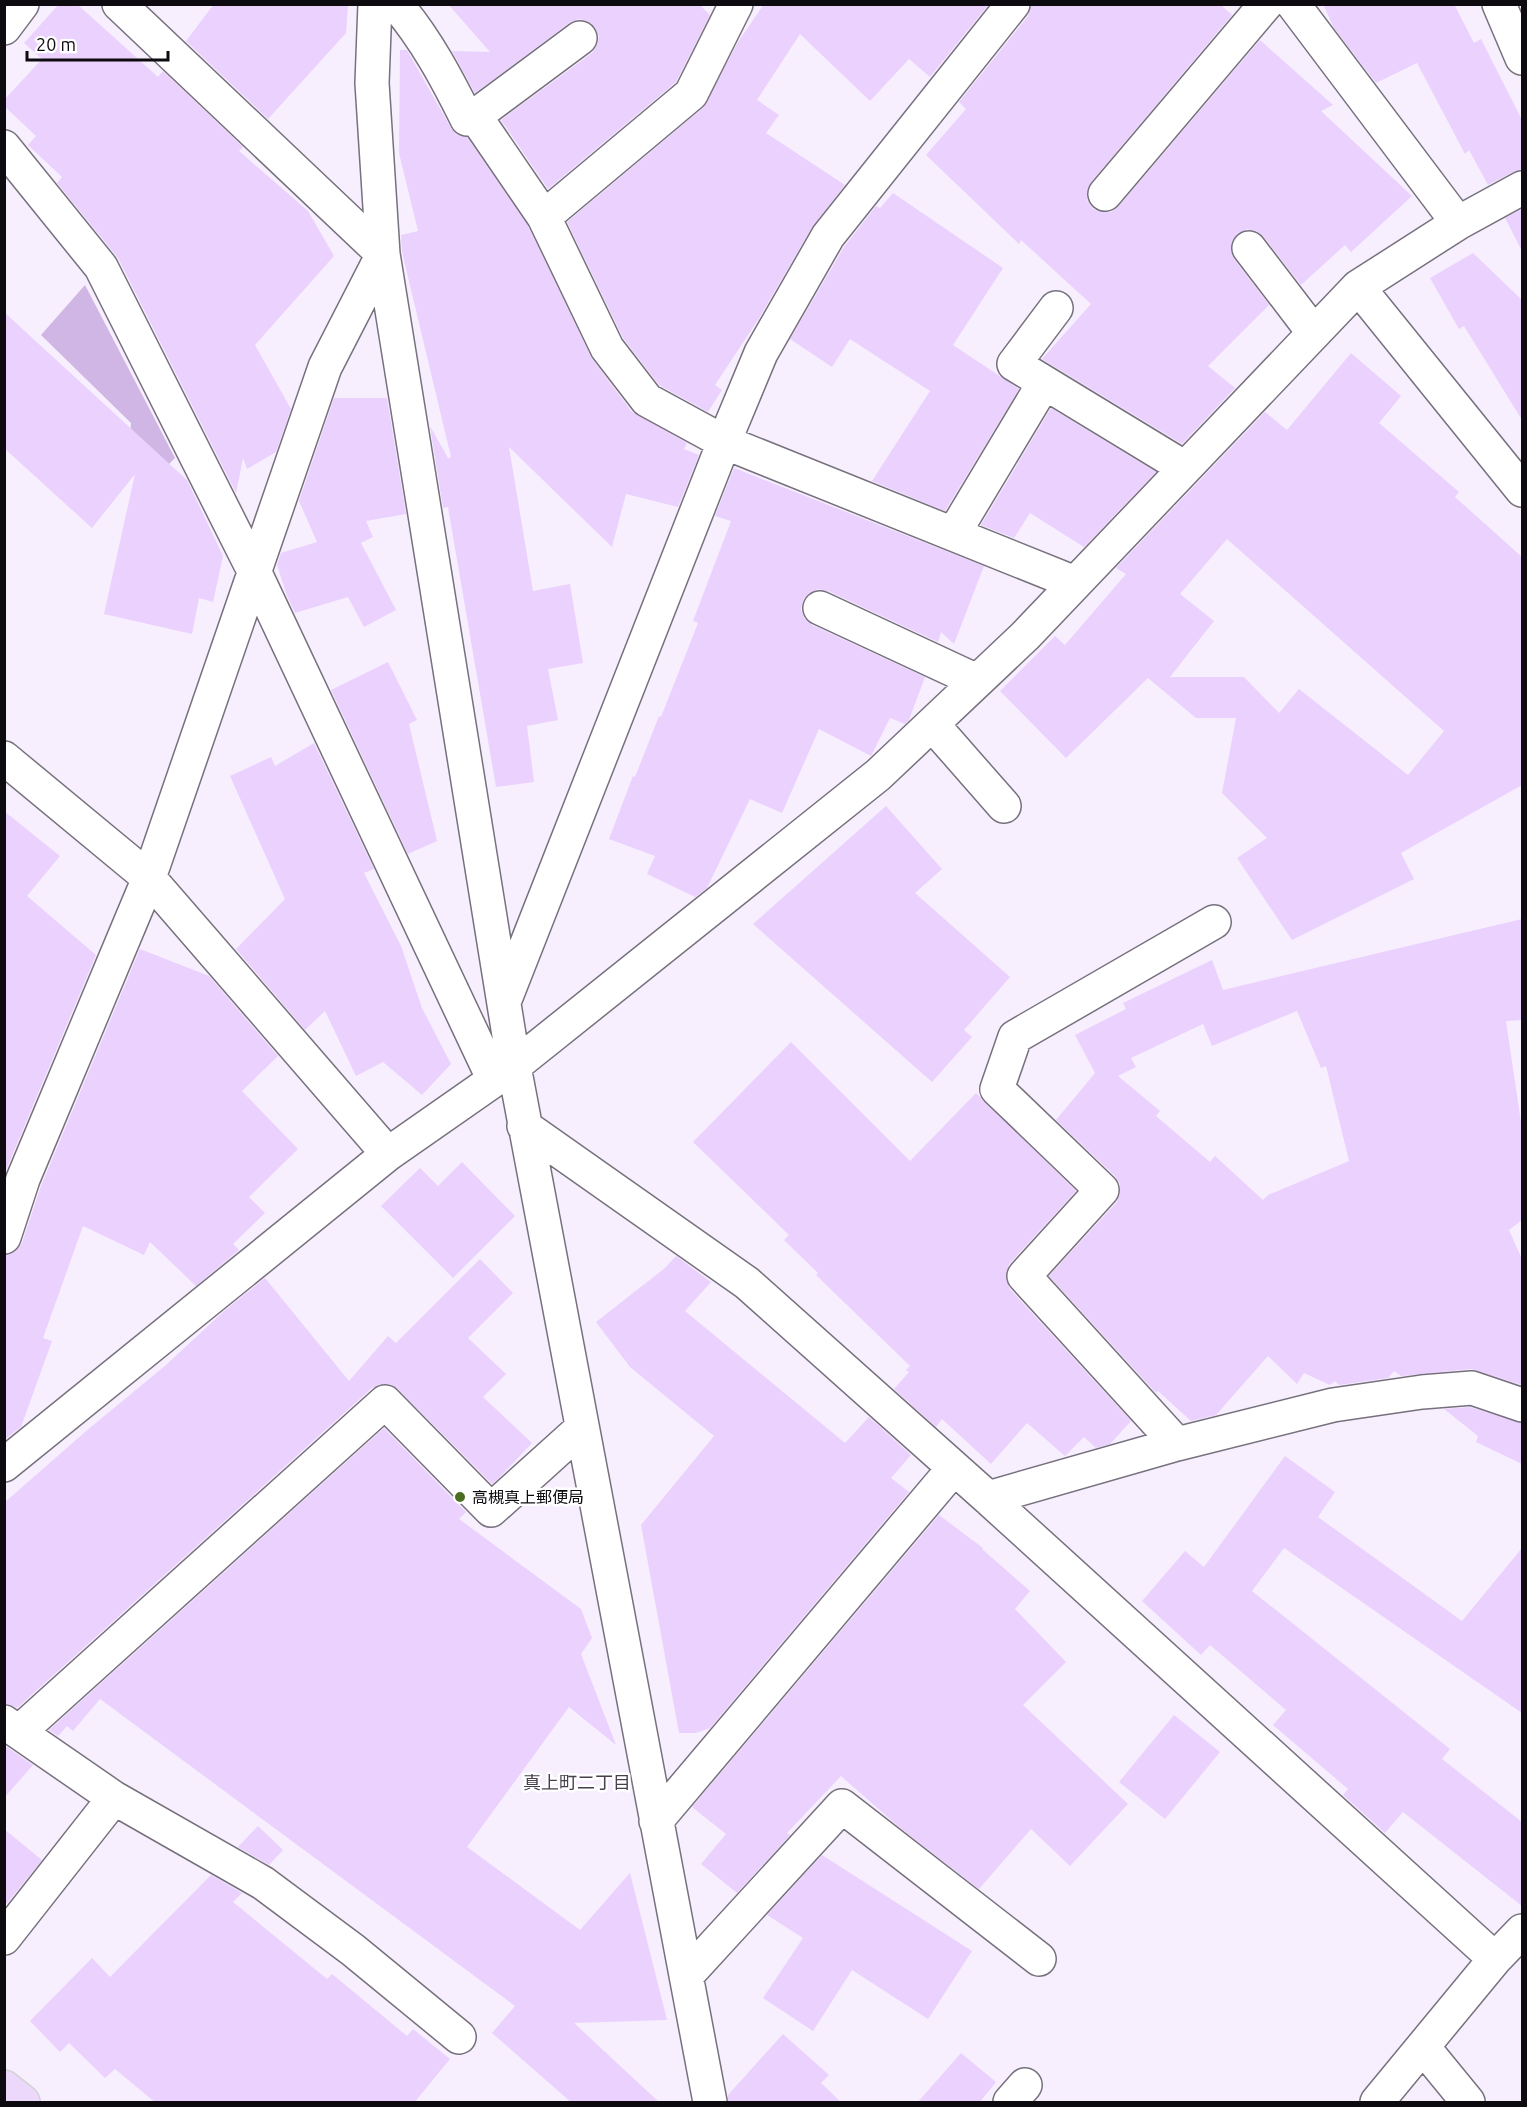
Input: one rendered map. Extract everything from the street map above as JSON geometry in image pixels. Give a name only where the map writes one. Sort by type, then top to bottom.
[{"type":"main road","points":[[4,2087],[23,2103]]},
{"type":"street","points":[[4,28],[22,4]]},
{"type":"street","points":[[119,4],[383,254]]},
{"type":"street","points":[[375,4],[372,83],[383,254],[504,1004],[504,1073]]},
{"type":"street","points":[[396,4],[409,19],[433,56],[468,119],[580,38]]},
{"type":"street","points":[[544,217],[691,94],[736,4]]},
{"type":"street","points":[[504,1004],[724,442],[761,354],[828,236],[1012,4]]},
{"type":"street","points":[[1105,194],[1266,4]]},
{"type":"street","points":[[1293,4],[1458,223]]},
{"type":"street","points":[[1499,4],[1522,58]]},
{"type":"street","points":[[475,116],[544,217],[607,348],[647,400],[724,442],[1075,583]]},
{"type":"street","points":[[4,147],[101,267],[504,1073],[524,1126],[710,2103]]},
{"type":"street","points":[[4,1465],[388,1154],[504,1073],[878,775],[1025,636],[1358,287],[1458,223],[1522,188]]},
{"type":"street","points":[[1249,248],[1314,333]]},
{"type":"street","points":[[4,1237],[23,1179],[149,878],[325,367],[383,254]]},
{"type":"street","points":[[1358,287],[1522,490]]},
{"type":"street","points":[[1056,308],[1014,364],[1185,468]]},
{"type":"street","points":[[954,533],[1044,383]]},
{"type":"street","points":[[820,608],[977,681]]},
{"type":"street","points":[[932,724],[1004,806]]},
{"type":"street","points":[[4,758],[149,878],[388,1154]]},
{"type":"street","points":[[1178,1444],[1024,1276],[1102,1190],[997,1089],[1016,1037],[1214,922]]},
{"type":"street","points":[[524,1126],[747,1283],[988,1498],[1495,1959]]},
{"type":"street","points":[[988,1498],[1178,1444],[1333,1405],[1422,1392],[1472,1388],[1522,1405]]},
{"type":"street","points":[[459,2037],[353,1950],[263,1883],[114,1798],[12,1727],[386,1402],[491,1510],[582,1428]]},
{"type":"street","points":[[656,1821],[954,1468]]},
{"type":"street","points":[[4,1938],[114,1798]]},
{"type":"street","points":[[686,1976],[842,1806],[1039,1959]]},
{"type":"street","points":[[1377,2103],[1495,1959],[1522,1931]]},
{"type":"street","points":[[1423,2047],[1468,2103]]},
{"type":"shaded area","points":[[85,285],[175,458],[165,468],[130,436],[131,423],[41,335]]},
{"type":"building","points":[[59,4],[77,4],[158,77],[163,71],[243,147],[239,151],[308,211],[334,256],[255,345],[291,409],[276,452],[247,469],[243,458],[236,493],[118,258],[57,183],[62,177],[28,145],[36,136],[4,106],[4,100],[42,59],[24,43]]},
{"type":"building","points":[[214,4],[348,4],[346,33],[268,119],[186,41]]},
{"type":"building","points":[[448,4],[699,4],[710,15],[676,82],[548,189],[501,120],[592,53],[599,36],[595,27],[587,21],[578,19],[569,23],[475,93],[452,51],[490,52]]},
{"type":"building","points":[[764,4],[989,4],[930,77],[909,59],[870,101],[800,34],[757,100],[779,115],[766,133],[845,185],[812,227],[758,320],[715,385],[722,390],[708,412],[659,385],[623,338],[567,222],[703,108],[738,42]]},
{"type":"building","points":[[1031,4],[1220,4],[1232,15],[1091,182],[1087,190],[1087,200],[1093,209],[1111,212],[1119,206],[1260,40],[1333,105],[1321,111],[1412,196],[1351,252],[1345,245],[1301,285],[1263,236],[1247,229],[1237,234],[1232,241],[1231,251],[1234,259],[1269,305],[1208,366],[1235,388],[1182,444],[1042,359],[1091,304],[1021,240],[1019,244],[926,155],[966,109],[959,102],[1028,16]]},
{"type":"building","points":[[1323,4],[1454,4],[1474,43],[1481,39],[1522,120],[1522,169],[1488,185],[1469,150],[1465,154],[1417,63],[1376,83],[1334,28]]},
{"type":"building","points":[[400,50],[407,50],[451,128],[457,135],[467,137],[528,226],[592,359],[632,412],[687,443],[684,449],[699,455],[678,507],[626,494],[612,547],[509,447],[533,591],[570,584],[583,663],[548,669],[558,720],[527,726],[534,782],[496,787],[448,507],[443,508],[430,426],[448,458],[451,457],[402,252],[401,235],[418,231],[399,153]]},
{"type":"building","points":[[893,193],[1003,268],[953,345],[1019,389],[945,511],[872,481],[930,391],[850,339],[832,367],[790,339],[844,247],[876,206],[880,208]]},
{"type":"building","points":[[1522,209],[1522,251],[1505,218]]},
{"type":"building","points":[[1473,253],[1522,300],[1522,420],[1464,326],[1459,329],[1430,278]]},
{"type":"building","points":[[4,312],[187,480],[223,556],[213,602],[199,598],[192,634],[104,614],[135,474],[92,528],[4,448]]},
{"type":"building","points":[[1351,353],[1401,396],[1379,423],[1459,492],[1455,497],[1522,557],[1522,785],[1401,853],[1414,879],[1292,940],[1237,858],[1267,838],[1222,793],[1236,718],[1196,718],[1148,678],[1066,758],[1000,691],[1055,636],[1065,645],[1126,574],[1116,568],[1265,412],[1287,430]],"holes":[[[1227,539],[1444,731],[1408,775],[1299,689],[1279,713],[1244,677],[1170,677],[1214,621],[1180,594]]]},
{"type":"building","points":[[334,398],[387,398],[406,514],[366,521],[373,537],[361,543],[396,610],[364,627],[348,597],[295,613],[277,565],[281,553],[317,542],[299,501]]},
{"type":"building","points":[[1051,408],[1156,472],[1084,547],[1030,513],[1014,538],[981,525]]},
{"type":"building","points":[[734,468],[984,566],[954,644],[941,632],[938,642],[828,591],[818,589],[809,593],[803,600],[801,609],[804,618],[812,625],[925,677],[909,720],[905,724],[890,718],[871,756],[819,729],[782,813],[750,799],[707,888],[695,897],[647,874],[655,856],[609,839],[633,776],[635,777],[659,716],[661,717],[698,623],[693,621],[731,521],[715,516]]},
{"type":"building","points":[[388,662],[417,720],[409,724],[437,841],[408,854],[331,690]]},
{"type":"building","points":[[314,743],[374,869],[364,873],[401,946],[422,1008],[451,1064],[422,1095],[383,1062],[356,1076],[325,1011],[305,1030],[236,949],[285,899],[230,776],[271,757],[275,766]]},
{"type":"building","points":[[886,806],[942,869],[915,893],[1010,977],[964,1030],[972,1037],[932,1082],[753,924]]},
{"type":"building","points":[[4,811],[60,856],[27,896],[96,955],[4,1175]]},
{"type":"building","points":[[1522,919],[1522,1020],[1506,1021],[1522,1129],[1522,1220],[1509,1230],[1522,1259],[1522,1385],[1471,1369],[1401,1376],[1394,1371],[1388,1378],[1339,1385],[1335,1381],[1330,1385],[1304,1373],[1297,1384],[1268,1356],[1216,1415],[1191,1421],[1158,1391],[1156,1393],[1049,1276],[1116,1203],[1120,1194],[1120,1184],[1115,1176],[1056,1120],[1095,1073],[1075,1035],[1126,1009],[1123,1003],[1212,960],[1223,990]],"holes":[[[1297,1011],[1321,1068],[1326,1066],[1349,1161],[1268,1195],[1263,1200],[1215,1156],[1210,1162],[1156,1116],[1160,1111],[1118,1076],[1136,1067],[1131,1058],[1203,1024],[1212,1046]]]},
{"type":"building","points":[[140,949],[209,976],[278,1056],[242,1091],[298,1149],[249,1197],[265,1213],[233,1244],[239,1250],[196,1286],[150,1242],[144,1255],[83,1226],[43,1338],[52,1341],[21,1427],[4,1440],[4,1255],[16,1251],[22,1243],[41,1186]]},
{"type":"building","points":[[791,1042],[910,1161],[976,1093],[1076,1191],[1010,1263],[1006,1271],[1006,1280],[1010,1289],[1131,1421],[1110,1444],[1096,1448],[1084,1437],[1065,1456],[1027,1423],[991,1464],[942,1419],[936,1427],[894,1389],[909,1372],[906,1370],[910,1366],[816,1275],[818,1273],[784,1240],[789,1235],[693,1142]]},
{"type":"building","points":[[462,1162],[515,1216],[453,1278],[381,1206],[420,1168],[438,1186]]},
{"type":"building","points":[[676,1256],[711,1282],[685,1311],[845,1443],[869,1417],[911,1455],[891,1478],[909,1492],[710,1728],[696,1733],[679,1733],[641,1525],[714,1436],[630,1367],[596,1322],[665,1268]]},
{"type":"building","points":[[480,1259],[513,1293],[468,1338],[506,1374],[483,1397],[532,1443],[498,1479],[492,1484],[398,1389],[390,1384],[380,1384],[372,1388],[17,1708],[4,1703],[4,1503],[265,1278],[349,1381],[388,1336],[396,1343]]},
{"type":"building","points":[[1470,1407],[1522,1423],[1522,1464],[1476,1442],[1478,1436],[1444,1409]]},
{"type":"building","points":[[384,1428],[466,1512],[459,1519],[581,1609],[592,1638],[581,1654],[616,1745],[569,1707],[467,1847],[580,1930],[630,1873],[667,2020],[574,2023],[660,2103],[572,2103],[492,2033],[515,2006],[100,1699],[73,1731],[67,1726],[58,1736],[49,1730]]},
{"type":"building","points":[[1285,1456],[1335,1492],[1318,1517],[1462,1621],[1522,1548],[1522,1713],[1284,1548],[1252,1591],[1450,1749],[1442,1759],[1522,1822],[1522,1906],[1403,1812],[1385,1833],[1343,1795],[1348,1789],[1273,1725],[1286,1710],[1210,1645],[1201,1655],[1142,1601],[1185,1551],[1204,1567]]},
{"type":"building","points":[[939,1515],[983,1548],[1030,1591],[1015,1609],[1066,1662],[1023,1705],[1128,1804],[1070,1866],[1031,1829],[979,1889],[899,1827],[841,1776],[787,1833],[790,1835],[737,1893],[701,1864],[726,1834],[692,1807]]},
{"type":"building","points":[[1174,1715],[1220,1752],[1165,1819],[1119,1782]]},
{"type":"building","points":[[4,1745],[33,1765],[4,1798]]},
{"type":"building","points":[[258,1826],[283,1850],[269,1865],[238,1847]]},
{"type":"building","points":[[4,1829],[42,1860],[4,1907]]},
{"type":"building","points":[[822,1855],[972,1951],[928,2019],[852,1970],[813,2031],[763,1998],[803,1938],[767,1915]]},
{"type":"building","points":[[211,1875],[242,1893],[233,1902],[327,1979],[332,1974],[407,2036],[413,2029],[450,2059],[414,2103],[156,2103],[115,2069],[105,2078],[69,2043],[60,2052],[30,2021],[92,1958],[110,1977]]},
{"type":"building","points":[[783,2034],[829,2075],[821,2083],[842,2103],[728,2103],[728,2095]]},
{"type":"building","points":[[961,2053],[996,2082],[979,2103],[917,2103]]},
{"type":"place","name":"高槻真上郵便局","points":[[460,1497]]},
{"type":"district","name":"真上町二丁目","points":[[577,1782]]}]
